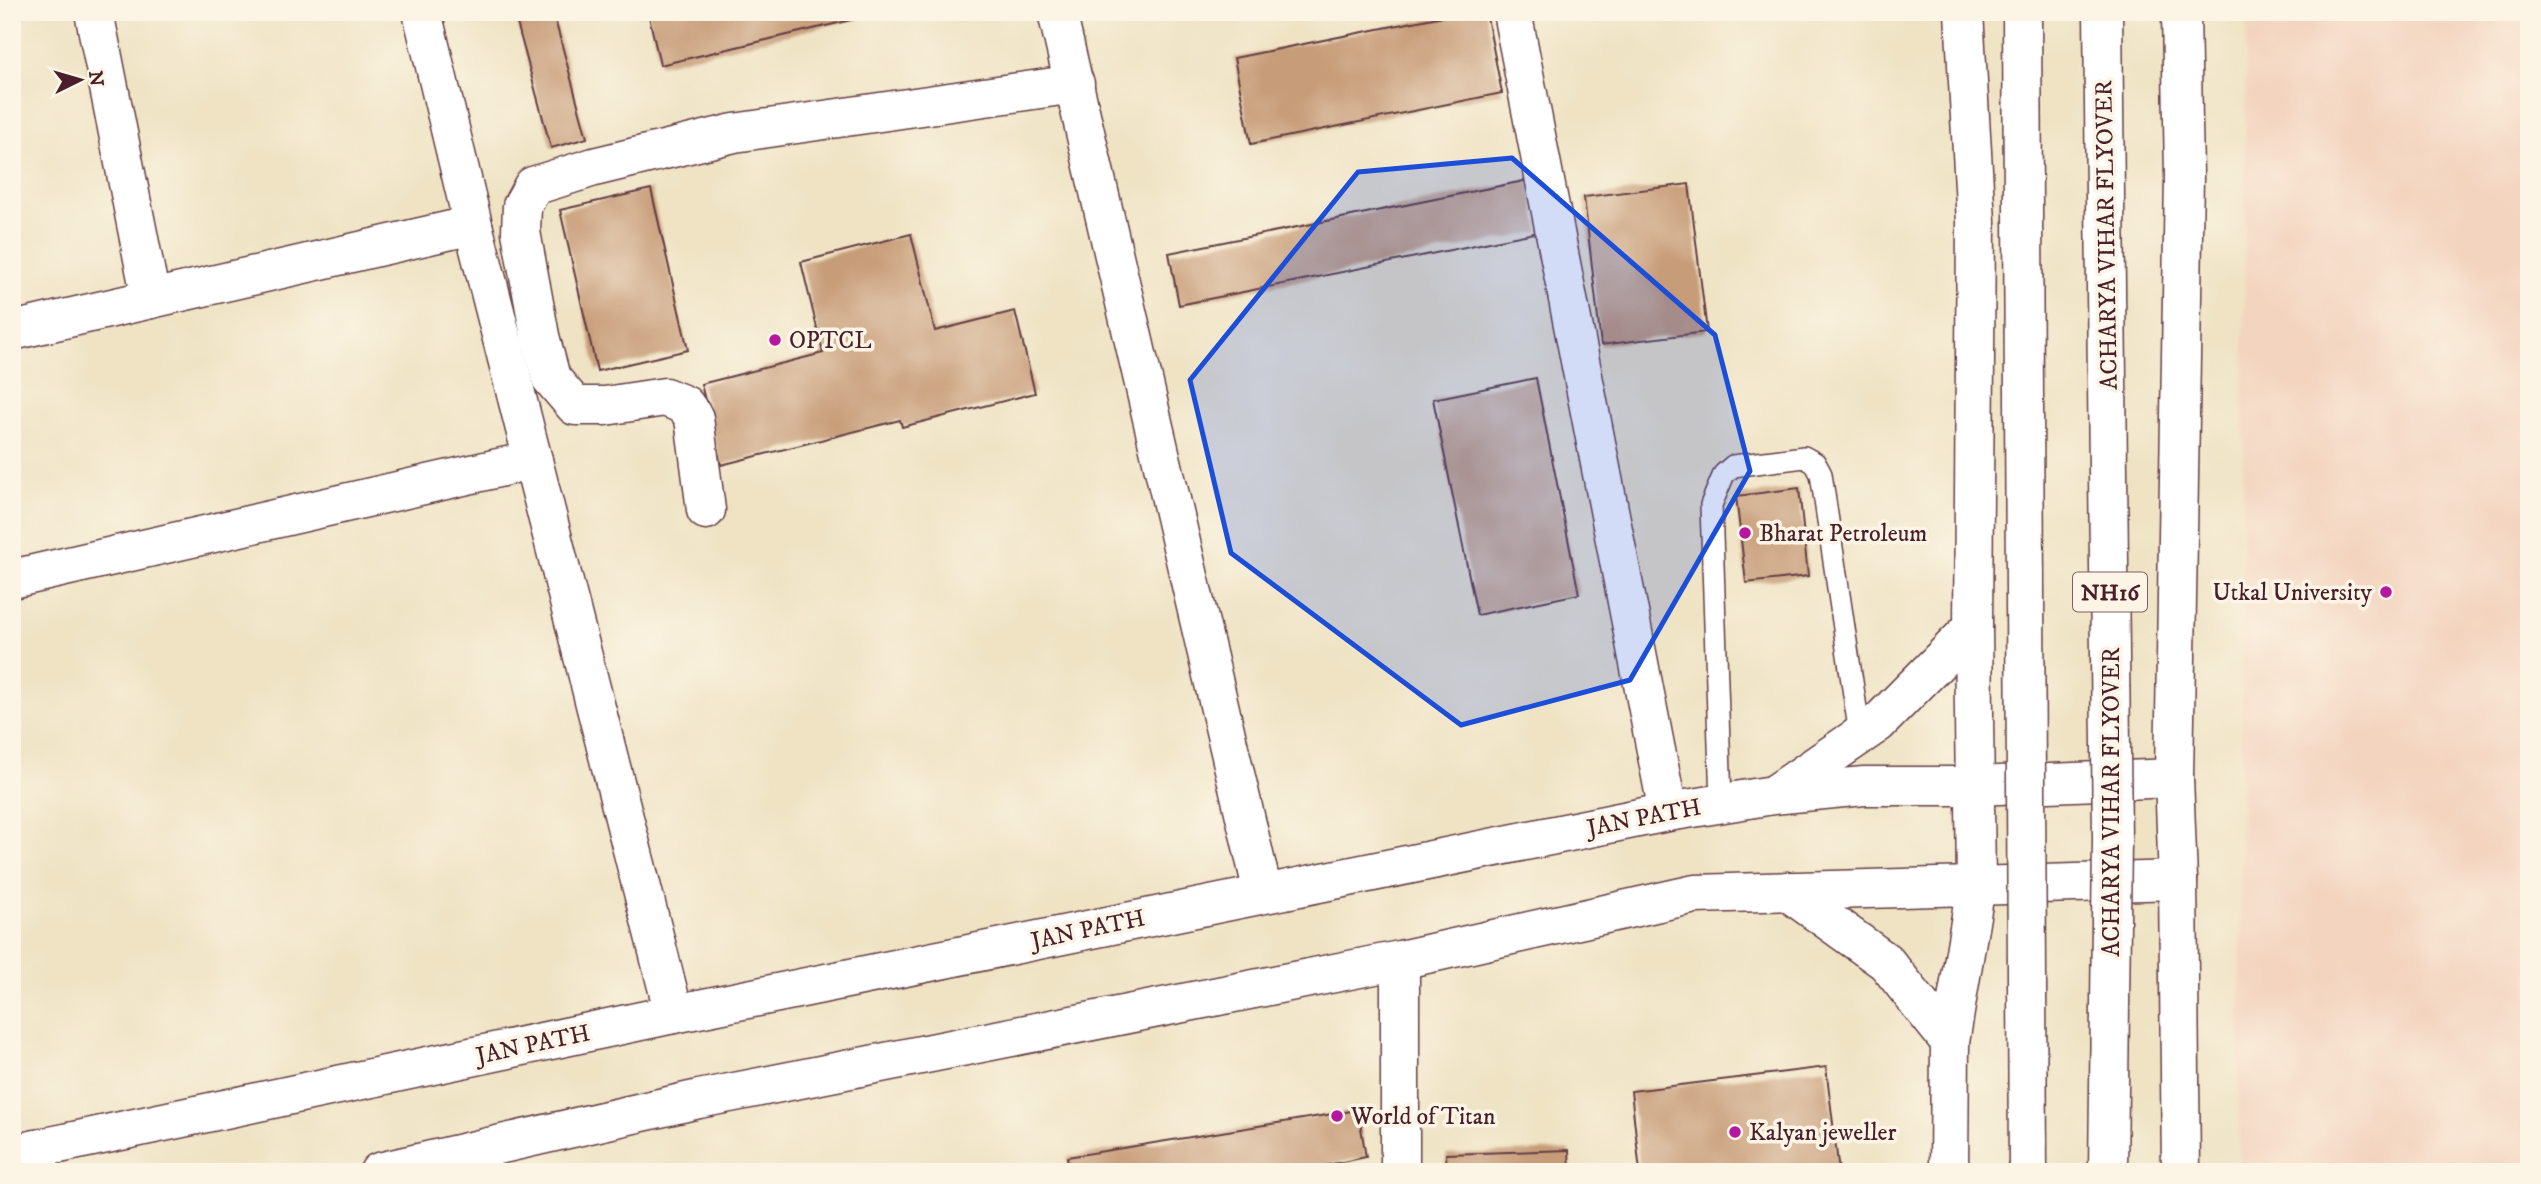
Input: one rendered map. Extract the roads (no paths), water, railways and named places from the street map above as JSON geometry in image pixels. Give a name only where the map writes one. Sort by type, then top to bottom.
[{"type":"main road","points":[[94,12],[151,299]]},
{"type":"main road","points":[[422,12],[473,225],[674,1014]]},
{"type":"main road","points":[[1057,12],[1263,893]]},
{"type":"main road","points":[[1512,12],[1668,811]]},
{"type":"main road","points":[[1949,1172],[1950,1042],[1976,886],[1973,627],[1976,222],[1964,12]]},
{"type":"main road","points":[[2022,12],[2028,1172]]},
{"type":"main road","name":"ACHARYA VIHAR FLYOVER","points":[[2104,12],[2112,826],[2108,1172]]},
{"type":"main road","points":[[2181,12],[2180,73],[2184,176],[2174,778],[2178,880],[2181,1172]]},
{"type":"main road","points":[[706,510],[694,418],[678,399],[665,397],[605,406],[575,406],[551,378],[521,232],[522,206],[533,186],[594,167],[734,133],[1075,85]]},
{"type":"main road","points":[[12,331],[473,225]]},
{"type":"main road","points":[[12,579],[533,460]]},
{"type":"main road","points":[[1773,795],[1878,723],[1973,627]]},
{"type":"main road","name":"JAN PATH","points":[[12,1154],[674,1014],[1668,811],[1773,795],[1864,786],[1974,786],[2174,778]]},
{"type":"main road","points":[[385,1171],[440,1165],[712,1096],[1400,960],[1695,894],[2178,880]]},
{"type":"main road","points":[[1787,891],[1886,962],[1950,1042]]},
{"type":"main road","points":[[1400,960],[1400,1172]]},
{"type":"lane","points":[[1721,803],[1712,505],[1724,474],[1733,466],[1804,457],[1815,463],[1821,474],[1860,736]]},
{"type":"place","name":"OPTCL","points":[[775,340]]},
{"type":"place","name":"Bharat Petroleum","points":[[1745,533]]},
{"type":"place","name":"Utkal University","points":[[2386,592]]},
{"type":"place","name":"World of Titan","points":[[1337,1116]]},
{"type":"place","name":"Kalyan jeweller","points":[[1735,1132]]}]
